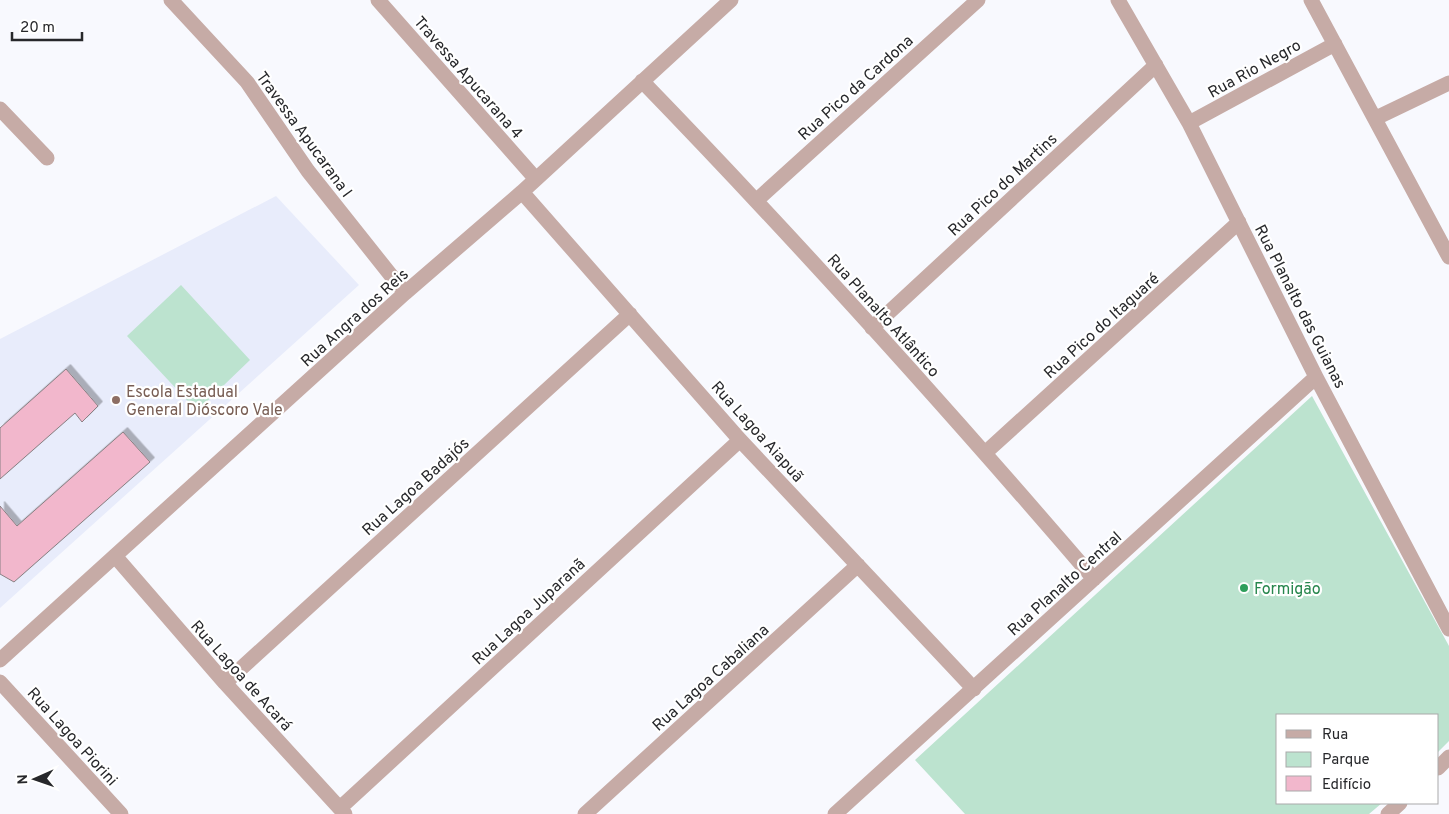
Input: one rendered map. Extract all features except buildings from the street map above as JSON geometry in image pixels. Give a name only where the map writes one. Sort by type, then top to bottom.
[{"type":"street","name":"Travessa Apucarana I","points":[[171,0],[247,82],[308,171],[405,293]]},
{"type":"street","name":"Travessa Apucarana 4","points":[[378,0],[535,178]]},
{"type":"street","name":"Rua Angra dos Reis","points":[[0,660],[405,293],[522,192],[535,178],[731,0]]},
{"type":"street","name":"Rua Pico da Cardona","points":[[757,200],[978,0]]},
{"type":"street","name":"Rua Planalto das Guianas","points":[[1118,0],[1189,123],[1316,377],[1449,629]]},
{"type":"street","points":[[1311,0],[1449,257]]},
{"type":"street","name":"Rua Rio Negro","points":[[1189,123],[1335,44]]},
{"type":"street","name":"Rua Pico do Martins","points":[[872,328],[1156,65]]},
{"type":"street","name":"Rua Planalto Atlântico","points":[[642,81],[757,200],[985,453],[1094,579]]},
{"type":"street","points":[[1376,118],[1449,84]]},
{"type":"street","points":[[0,109],[48,158]]},
{"type":"street","name":"Rua Lagoa Aiapuã","points":[[522,192],[740,440],[974,689]]},
{"type":"street","name":"Rua Pico do Itaguaré","points":[[985,453],[1239,222]]},
{"type":"street","name":"Rua Lagoa Badajós","points":[[225,683],[630,314]]},
{"type":"street","name":"Rua Planalto Central","points":[[835,814],[1316,377]]},
{"type":"street","name":"Rua Lagoa Juparanã","points":[[342,811],[740,440]]},
{"type":"street","name":"Rua Lagoa de Acará","points":[[115,556],[225,683],[342,811]]},
{"type":"street","name":"Rua Lagoa Cabaliana","points":[[585,814],[858,565]]},
{"type":"street","name":"Rua Lagoa Piorini","points":[[0,682],[120,814]]},
{"type":"street","points":[[1439,767],[1449,757]]},
{"type":"street","points":[[1388,814],[1399,804]]},
{"type":"shaded area","name":"Escola Estadual General Dióscoro Vale","points":[[276,196],[359,285],[0,608],[0,339]]},
{"type":"green space","points":[[181,285],[250,360],[197,411],[127,336]]},
{"type":"green space","name":"Formigão","points":[[1312,396],[1449,646],[1449,741],[1439,751],[1439,714],[1276,714],[1276,804],[1381,804],[1369,814],[965,814],[915,760]]},
{"type":"place","name":"Escola Estadual General Dióscoro Vale","points":[[116,400]]},
{"type":"place","name":"Formigão","points":[[1244,588]]}]
